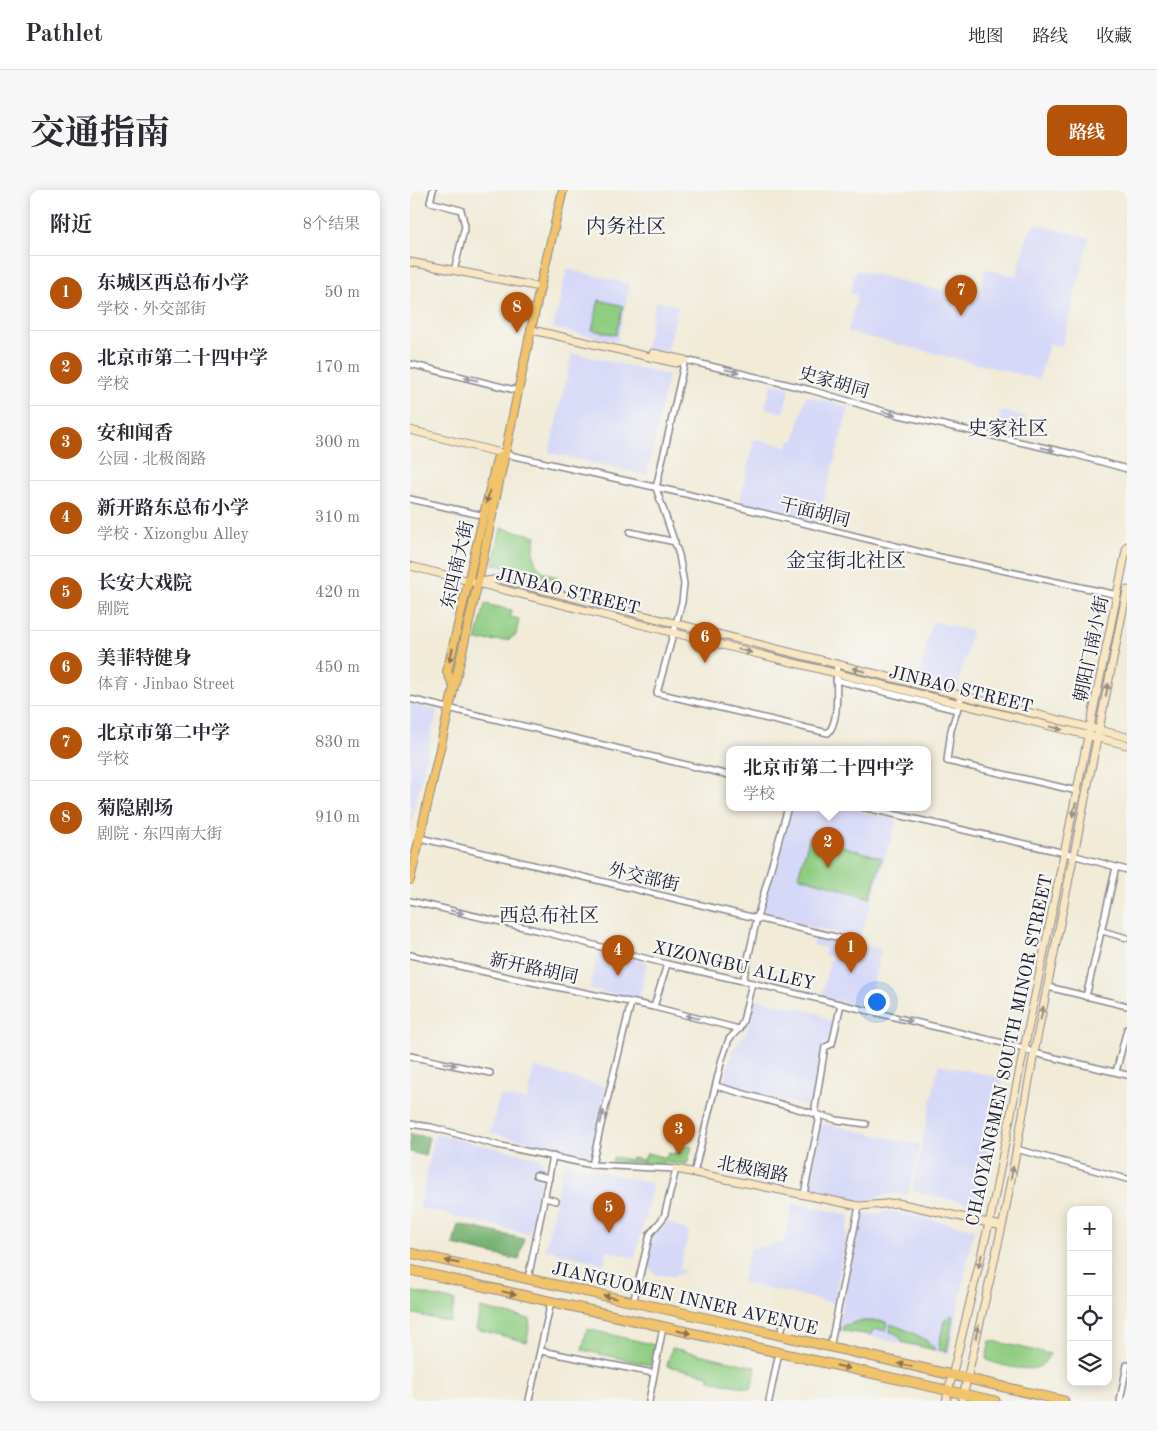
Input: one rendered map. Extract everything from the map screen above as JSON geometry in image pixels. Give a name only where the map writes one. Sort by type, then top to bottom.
[{"type":"highway","name":"JIANGUOMEN INNER AVENUE","points":[[410,1253],[966,1379]]},
{"type":"highway","name":"JIANGUOMEN INNER AVENUE","points":[[410,1270],[949,1390],[962,1397]]},
{"type":"highway","points":[[966,1379],[1064,1401]]},
{"type":"highway","points":[[962,1397],[995,1401]]},
{"type":"main road","name":"东四南大街","points":[[410,880],[478,582],[540,287],[563,190]]},
{"type":"main road","points":[[410,262],[540,287]]},
{"type":"main road","points":[[532,328],[676,363],[685,360]]},
{"type":"main road","points":[[410,430],[506,454]]},
{"type":"main road","name":"东四南大街","points":[[454,687],[447,672],[497,459],[506,454]]},
{"type":"main road","name":"朝阳门南小街","points":[[1098,734],[1123,597],[1127,546]]},
{"type":"main road","points":[[410,566],[478,582]]},
{"type":"main road","name":"JINBAO STREET","points":[[478,582],[499,579],[676,624],[958,707],[1098,734],[1127,737]]},
{"type":"main road","name":"JINBAO STREET","points":[[478,582],[491,587],[673,633],[836,672],[962,695],[1089,732]]},
{"type":"main road","name":"朝阳门南小街","points":[[1089,732],[1123,597],[1127,590]]},
{"type":"main road","name":"CHAOYANGMEN SOUTH MINOR STREET","points":[[946,1401],[990,1223],[1089,732]]},
{"type":"main road","name":"JINBAO STREET","points":[[1098,734],[1127,745]]},
{"type":"main road","name":"CHAOYANGMEN SOUTH MINOR STREET","points":[[962,1397],[1002,1226],[1034,1053],[1098,734]]},
{"type":"main road","name":"北极阁路","points":[[676,1169],[859,1206],[898,1203],[1002,1226]]},
{"type":"street","points":[[433,190],[430,202],[461,210],[465,226],[454,271]]},
{"type":"street","points":[[685,360],[656,488],[679,555],[684,584],[682,602],[657,693],[828,733],[833,727],[836,706],[836,672]]},
{"type":"street","name":"史家胡同","points":[[685,360],[811,390],[886,412],[1127,468]]},
{"type":"street","points":[[410,364],[519,391]]},
{"type":"street","name":"干面胡同","points":[[506,454],[745,508],[940,557],[1123,597]]},
{"type":"street","points":[[410,499],[492,517]]},
{"type":"street","points":[[630,532],[675,542]]},
{"type":"street","points":[[962,695],[951,730],[947,761],[1077,792]]},
{"type":"street","points":[[410,699],[726,774]]},
{"type":"street","points":[[743,981],[757,918],[787,811]]},
{"type":"street","points":[[880,811],[1065,853],[1127,870]]},
{"type":"street","name":"外交部街","points":[[420,838],[861,942]]},
{"type":"street","points":[[1086,996],[1116,867]]},
{"type":"street","name":"XIZONGBU ALLEY","points":[[410,901],[1024,1048],[1034,1053],[1127,1075]]},
{"type":"street","points":[[1102,931],[1127,938]]},
{"type":"street","name":"新开路胡同","points":[[410,955],[654,1007],[739,1029]]},
{"type":"street","points":[[654,1007],[667,964]]},
{"type":"street","points":[[694,1173],[722,1059],[729,1039],[739,1029],[743,1020],[752,983]]},
{"type":"street","points":[[1048,987],[1127,1006]]},
{"type":"street","points":[[592,1165],[600,1125],[631,1003]]},
{"type":"street","points":[[804,1194],[819,1121],[815,1108],[825,1047],[832,1044],[841,1004]]},
{"type":"street","points":[[1116,1072],[1127,1029]]},
{"type":"street","points":[[410,1056],[490,1073]]},
{"type":"street","points":[[716,1086],[837,1120],[866,1124]]},
{"type":"street","name":"北极阁路","points":[[410,1124],[431,1127],[497,1145],[592,1165],[676,1169]]},
{"type":"street","points":[[1016,1150],[1127,1179]]},
{"type":"street","points":[[528,1279],[553,1156]]},
{"type":"street","points":[[633,1303],[650,1234],[664,1217],[676,1169]]},
{"type":"street","points":[[536,1175],[548,1178]]},
{"type":"street","points":[[545,1198],[556,1201]]},
{"type":"street","points":[[830,1348],[859,1206]]},
{"type":"street","points":[[531,1401],[552,1302]]},
{"type":"street","points":[[780,1336],[785,1317]]},
{"type":"street","points":[[649,1401],[663,1327]]},
{"type":"street","points":[[541,1351],[653,1374]]},
{"type":"street","points":[[769,1401],[779,1352]]},
{"type":"street","points":[[1120,1401],[1127,1365]]},
{"type":"shaded area","points":[[1035,224],[1089,238],[1062,347],[1049,344],[1039,379],[848,332],[857,295],[850,293],[856,270],[978,299],[986,269],[1016,276],[1028,234]]},
{"type":"shaded area","points":[[567,269],[630,284],[617,342],[553,328]]},
{"type":"shaded area","points":[[656,301],[678,306],[667,353],[645,348]]},
{"type":"shaded area","points":[[572,353],[668,375],[647,475],[549,453]]},
{"type":"shaded area","points":[[771,384],[790,388],[783,413],[765,408]]},
{"type":"shaded area","points":[[806,396],[849,407],[818,523],[739,506],[754,439],[788,447],[790,440],[794,441]]},
{"type":"shaded area","points":[[1001,411],[1026,416],[1022,436],[997,431]]},
{"type":"shaded area","points":[[932,621],[972,631],[957,691],[918,681]]},
{"type":"shaded area","points":[[410,704],[437,710],[410,829]]},
{"type":"shaded area","points":[[790,811],[860,811],[897,820],[860,938],[760,915]]},
{"type":"shaded area","points":[[816,934],[881,949],[872,990],[866,989],[862,1007],[821,997],[831,957],[824,955],[826,948],[813,945]]},
{"type":"shaded area","points":[[598,950],[647,962],[639,1001],[590,989]]},
{"type":"shaded area","points":[[755,999],[818,1013],[833,1024],[829,1041],[823,1044],[810,1107],[723,1085],[733,1050],[747,1031]]},
{"type":"shaded area","points":[[939,1064],[1002,1078],[976,1205],[912,1191]]},
{"type":"shaded area","points":[[534,1067],[606,1087],[590,1155],[490,1133],[500,1096],[527,1100]]},
{"type":"shaded area","points":[[822,1123],[920,1145],[908,1195],[893,1193],[864,1201],[809,1188]]},
{"type":"shaded area","points":[[435,1134],[540,1158],[544,1166],[529,1234],[419,1208]]},
{"type":"shaded area","points":[[564,1163],[653,1184],[635,1258],[607,1251],[604,1264],[545,1249]]},
{"type":"shaded area","points":[[793,1203],[850,1215],[834,1303],[742,1283],[750,1249],[784,1242]]},
{"type":"shaded area","points":[[890,1211],[974,1229],[949,1354],[838,1329],[861,1216]]},
{"type":"shaded area","points":[[667,1221],[689,1232],[679,1269],[687,1272],[674,1276],[657,1275],[646,1265],[654,1235]]},
{"type":"green space","points":[[599,300],[623,306],[616,335],[592,330]]},
{"type":"green space","points":[[501,528],[536,536],[534,557],[538,567],[557,577],[556,580],[493,564]]},
{"type":"green space","points":[[485,604],[512,610],[510,617],[519,619],[516,635],[507,640],[476,641]]},
{"type":"green space","points":[[810,836],[882,858],[870,898],[798,876]]},
{"type":"green space","points":[[410,1134],[429,1137],[425,1156],[410,1152]]},
{"type":"green space","points":[[682,1145],[692,1147],[687,1164],[612,1162],[614,1157],[644,1160],[647,1153],[666,1158],[668,1153],[675,1154],[676,1151],[680,1152]]},
{"type":"green space","points":[[458,1224],[524,1239],[519,1260],[453,1245]]},
{"type":"green space","points":[[410,1291],[455,1301],[450,1322],[410,1313]]},
{"type":"green space","points":[[480,1308],[530,1319],[527,1342],[476,1329]]},
{"type":"green space","points":[[952,1315],[947,1351],[938,1350],[944,1321]]},
{"type":"green space","points":[[859,1321],[883,1321],[887,1323],[885,1331],[878,1329],[872,1331],[871,1335],[843,1331],[843,1326]]},
{"type":"green space","points":[[891,1324],[922,1338],[935,1350],[902,1342],[898,1335],[890,1332]]},
{"type":"green space","points":[[587,1329],[655,1345],[650,1365],[582,1350]]},
{"type":"green space","points":[[990,1341],[1050,1354],[1043,1364],[1036,1368],[1010,1367],[986,1359]]},
{"type":"green space","points":[[672,1348],[756,1367],[751,1389],[709,1380],[709,1375],[667,1366]]},
{"type":"place","name":"北京市第二中学","points":[[961,316]]},
{"type":"place","name":"菊隐剧场","points":[[517,333]]},
{"type":"place","name":"美菲特健身","points":[[705,663]]},
{"type":"place","name":"北京市第二十四中学","points":[[828,868]]},
{"type":"place","name":"东城区西总布小学","points":[[851,973]]},
{"type":"place","name":"新开路东总布小学","points":[[618,976]]},
{"type":"place","name":"安和闻香","points":[[679,1155]]},
{"type":"place","name":"长安大戏院","points":[[609,1233]]},
{"type":"district","name":"内务社区","points":[[626,226]]},
{"type":"district","name":"史家社区","points":[[1008,428]]},
{"type":"district","name":"金宝街北社区","points":[[846,560]]},
{"type":"district","name":"西总布社区","points":[[549,915]]}]
